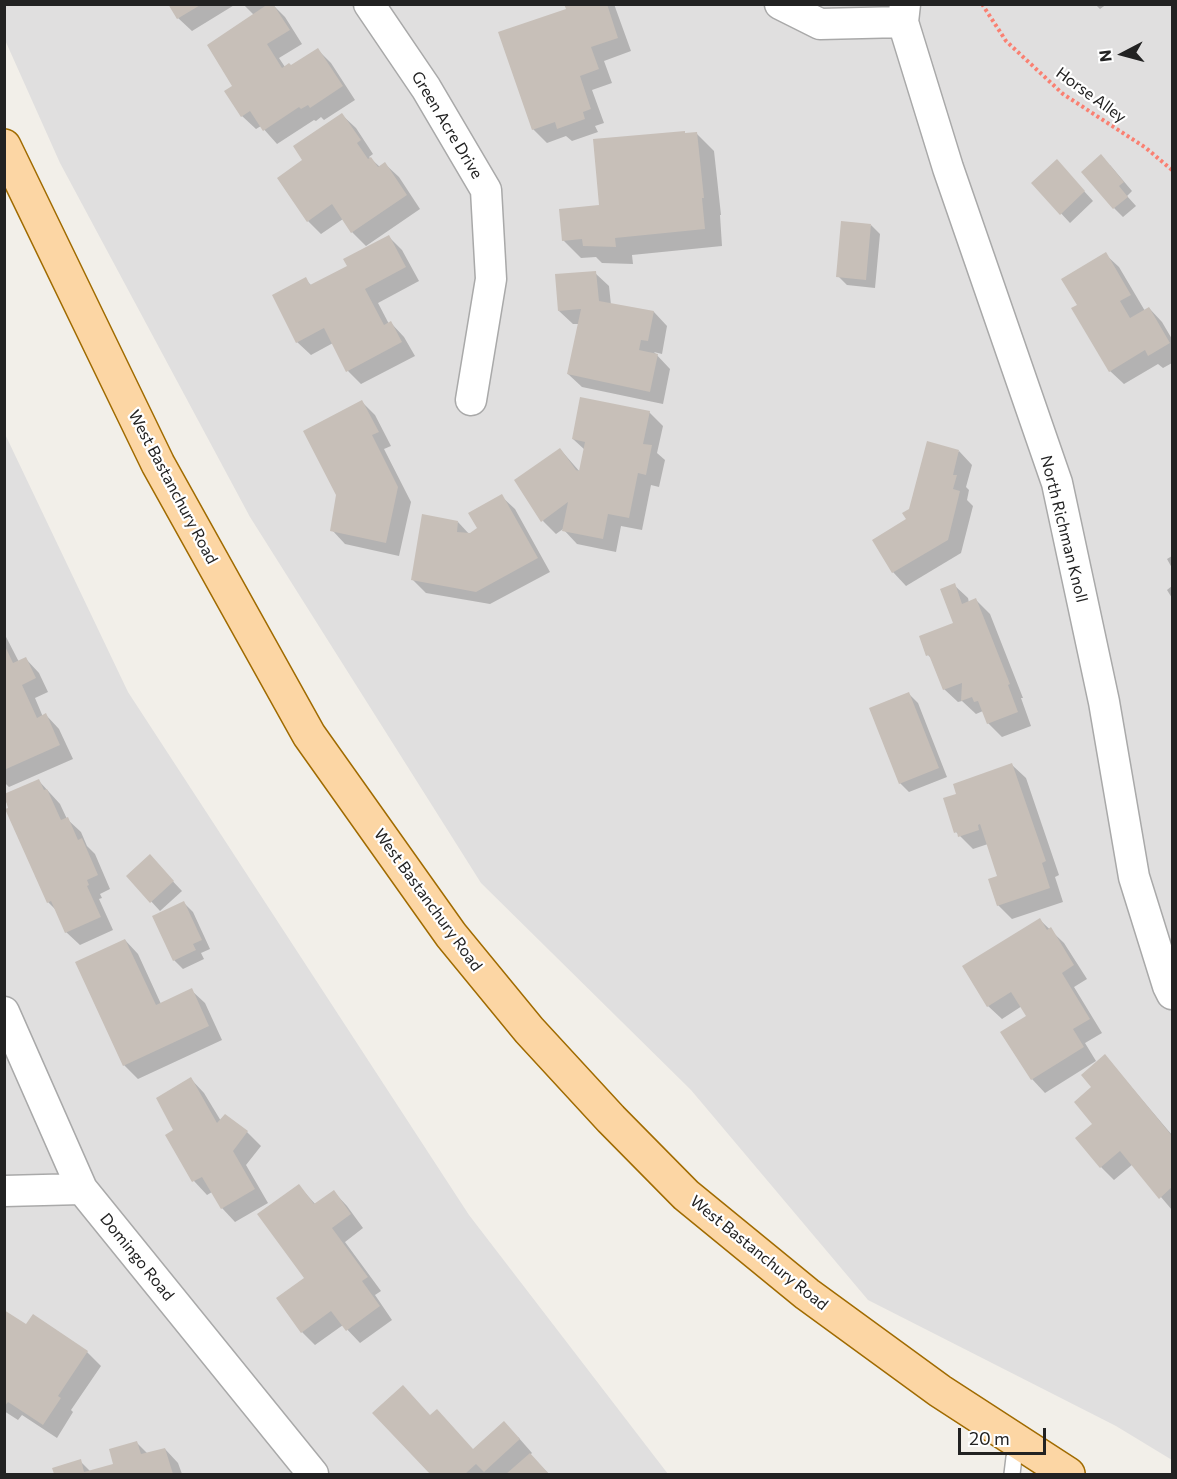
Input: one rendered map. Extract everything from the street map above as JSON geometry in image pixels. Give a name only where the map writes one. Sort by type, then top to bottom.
[{"type":"main road","name":"West Bastanchury Road","points":[[4,146],[158,464],[309,735],[451,935],[529,1030],[611,1119],[686,1195],[807,1294],[940,1391],[1068,1474]]},
{"type":"street","points":[[780,4],[820,24],[904,13]]},
{"type":"street","name":"Green Acre Drive","points":[[375,6],[486,190],[491,279],[471,400]]},
{"type":"street","name":"North Richman Knoll","points":[[904,13],[948,168],[1057,483],[1104,702],[1134,877],[1168,986],[1173,994]]},
{"type":"street","name":"Domingo Road","points":[[4,1012],[82,1188],[313,1474]]},
{"type":"street","points":[[4,1191],[82,1188]]},
{"type":"lane","points":[[1012,1474],[1016,1441]]},
{"type":"path","name":"Horse Alley","points":[[981,4],[1006,41],[1064,94],[1146,148],[1173,170]]},
{"type":"shaded area","points":[[4,5],[1172,5],[1172,1460],[1116,1426],[868,1300],[691,1090],[481,883],[250,517],[60,163],[5,40]]},
{"type":"shaded area","points":[[4,432],[128,692],[469,1215],[668,1474],[5,1474]]},
{"type":"building","points":[[168,4],[202,4],[177,19]]},
{"type":"building","points":[[268,4],[273,4],[290,30],[267,44],[282,68],[318,48],[343,86],[310,108],[308,105],[301,109],[299,107],[263,131],[250,111],[241,117],[224,91],[232,86],[207,45]]},
{"type":"building","points":[[564,4],[607,4],[618,38],[591,47],[599,69],[580,76],[591,109],[583,112],[585,119],[557,129],[555,122],[532,130],[498,32],[566,9]]},
{"type":"building","points":[[342,113],[361,140],[357,143],[368,159],[371,157],[378,167],[385,162],[407,195],[351,233],[332,204],[307,222],[277,178],[302,160],[293,146]]},
{"type":"building","points":[[685,131],[685,133],[697,132],[705,229],[615,238],[616,247],[583,246],[582,239],[562,241],[559,209],[599,205],[593,139]]},
{"type":"building","points":[[1101,154],[1124,182],[1119,186],[1128,197],[1113,209],[1081,172]]},
{"type":"building","points":[[1057,159],[1085,191],[1060,215],[1031,183]]},
{"type":"building","points":[[841,221],[871,224],[866,280],[836,277]]},
{"type":"building","points":[[389,235],[406,267],[365,289],[384,325],[391,321],[402,342],[346,372],[324,328],[296,343],[272,295],[306,277],[310,285],[347,266],[343,259]]},
{"type":"building","points":[[1106,252],[1131,295],[1120,301],[1130,318],[1149,307],[1170,343],[1148,356],[1145,350],[1109,372],[1071,308],[1077,305],[1061,279]]},
{"type":"building","points":[[596,271],[599,301],[654,311],[648,341],[641,340],[639,350],[658,354],[650,392],[567,374],[581,309],[558,311],[555,274]]},
{"type":"building","points":[[580,397],[650,411],[643,444],[652,445],[646,475],[638,473],[629,518],[608,514],[603,539],[562,531],[568,502],[541,522],[514,480],[560,448],[579,471],[585,442],[572,439]]},
{"type":"building","points":[[362,400],[379,432],[372,435],[398,487],[386,543],[330,531],[336,495],[303,431]]},
{"type":"building","points":[[927,441],[959,450],[953,475],[957,475],[953,489],[960,491],[948,540],[892,573],[872,540],[906,519],[902,513],[909,509]]},
{"type":"building","points":[[502,494],[538,558],[476,592],[411,580],[422,514],[458,521],[457,532],[470,533],[477,528],[468,513]]},
{"type":"building","points":[[955,583],[962,604],[976,598],[1010,684],[1008,685],[1018,712],[987,724],[978,701],[974,702],[972,697],[961,701],[962,683],[943,690],[919,636],[953,623],[940,589]]},
{"type":"building","points":[[4,644],[13,663],[26,657],[36,678],[22,685],[37,718],[46,713],[60,745],[4,770]]},
{"type":"building","points":[[909,692],[939,768],[899,784],[869,708]]},
{"type":"building","points":[[1012,763],[1046,861],[1042,863],[1050,888],[997,906],[988,879],[997,876],[980,824],[978,825],[979,830],[958,837],[957,832],[954,833],[943,798],[956,794],[953,784]]},
{"type":"building","points":[[39,779],[44,790],[47,789],[61,820],[68,817],[78,840],[82,838],[98,875],[87,880],[89,885],[87,886],[101,917],[65,933],[51,901],[47,903],[5,809],[8,808],[4,794]]},
{"type":"building","points":[[150,854],[174,881],[150,903],[126,876]]},
{"type":"building","points":[[184,901],[202,940],[193,944],[196,950],[173,961],[152,916]]},
{"type":"building","points":[[1040,918],[1047,930],[1051,927],[1074,965],[1062,973],[1090,1019],[1073,1029],[1084,1047],[1031,1080],[1000,1032],[1026,1016],[1011,992],[987,1007],[962,966]]},
{"type":"building","points":[[125,939],[156,1005],[192,988],[209,1026],[123,1066],[75,962]]},
{"type":"building","points":[[1105,1054],[1172,1136],[1172,1187],[1159,1199],[1120,1151],[1100,1168],[1075,1138],[1092,1124],[1074,1102],[1091,1087],[1081,1075]]},
{"type":"building","points":[[191,1077],[217,1123],[225,1114],[248,1131],[233,1151],[255,1189],[221,1209],[202,1177],[192,1182],[165,1135],[173,1130],[156,1098]]},
{"type":"building","points":[[299,1184],[314,1204],[334,1190],[351,1214],[332,1228],[368,1277],[362,1281],[380,1306],[346,1331],[331,1311],[301,1333],[276,1298],[304,1278],[257,1214]]},
{"type":"building","points":[[4,1310],[26,1324],[33,1314],[88,1351],[58,1396],[61,1398],[43,1425],[8,1402],[4,1407]]},
{"type":"building","points":[[403,1385],[430,1415],[437,1409],[473,1449],[504,1421],[520,1439],[484,1472],[476,1464],[465,1474],[430,1474],[372,1413]]},
{"type":"building","points":[[137,1441],[141,1454],[165,1448],[173,1474],[54,1474],[52,1468],[81,1459],[84,1472],[113,1464],[109,1449]]},
{"type":"building","points":[[530,1453],[549,1474],[506,1474]]}]
